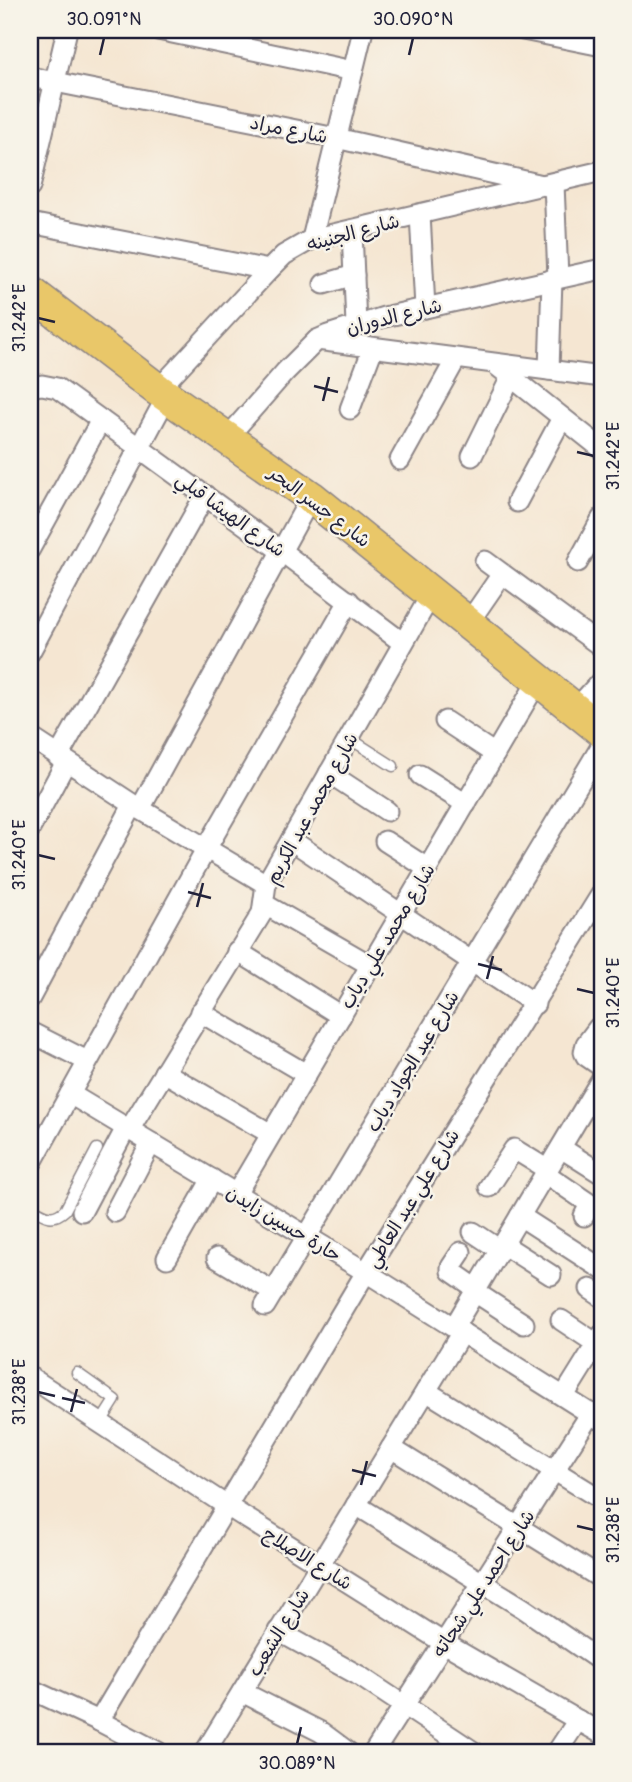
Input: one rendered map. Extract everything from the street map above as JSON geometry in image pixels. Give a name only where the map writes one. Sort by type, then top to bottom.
[{"type":"main road","name":"شارع جسر البحر","points":[[30,292],[162,393],[311,497],[602,731]]},
{"type":"street","points":[[30,187],[67,30]]},
{"type":"street","points":[[158,30],[353,71]]},
{"type":"street","points":[[312,239],[363,30]]},
{"type":"street","points":[[523,30],[602,46]]},
{"type":"street","name":"شارع مراد","points":[[30,77],[336,138],[551,185]]},
{"type":"street","name":"شارع الجنينه","points":[[30,652],[139,447],[162,393],[284,255],[312,239],[602,171]]},
{"type":"street","points":[[549,370],[555,278],[551,185]]},
{"type":"street","points":[[420,214],[425,308]]},
{"type":"street","points":[[30,223],[269,270]]},
{"type":"street","points":[[352,230],[356,325]]},
{"type":"street","name":"شارع الدوران","points":[[227,438],[317,340],[356,325],[602,269]]},
{"type":"street","points":[[324,284],[354,275]]},
{"type":"street","points":[[317,340],[602,377]]},
{"type":"street","points":[[350,409],[373,348]]},
{"type":"street","points":[[400,460],[456,359]]},
{"type":"street","points":[[496,364],[602,449]]},
{"type":"street","points":[[472,457],[512,377]]},
{"type":"street","name":"شارع الهيشا قبلي","points":[[30,387],[43,385],[57,388],[403,643]]},
{"type":"street","points":[[517,502],[562,418]]},
{"type":"street","points":[[30,549],[101,420]]},
{"type":"street","points":[[30,829],[62,760],[205,495]]},
{"type":"street","points":[[30,998],[311,497]]},
{"type":"street","points":[[578,562],[602,518]]},
{"type":"street","points":[[485,561],[602,647]]},
{"type":"street","points":[[469,622],[502,574]]},
{"type":"street","name":"شارع محمد عبد الكريم","points":[[82,1211],[128,1129],[262,914],[265,894],[291,840],[432,593]]},
{"type":"street","points":[[30,1166],[206,849],[349,601]]},
{"type":"street","name":"شارع محمد علي دياب","points":[[236,1194],[540,679]]},
{"type":"street","points":[[576,709],[602,680]]},
{"type":"street","points":[[444,721],[495,754]]},
{"type":"street","points":[[30,737],[62,760],[206,849],[265,894],[370,965]]},
{"type":"street","name":"شارع عبد الجواد دياب","points":[[217,1258],[270,1299],[602,744]]},
{"type":"street","points":[[330,773],[387,811]]},
{"type":"street","points":[[420,775],[466,804]]},
{"type":"street","points":[[291,840],[535,1004]]},
{"type":"street","points":[[385,841],[427,868]]},
{"type":"street","name":"شارع علي عبد العاطي","points":[[99,1721],[366,1272],[602,893]]},
{"type":"street","points":[[237,951],[341,1016]]},
{"type":"street","points":[[200,1012],[306,1074]]},
{"type":"street","points":[[598,1028],[584,1052],[602,1067]]},
{"type":"street","points":[[30,1032],[88,1061]]},
{"type":"street","points":[[164,1072],[271,1134]]},
{"type":"street","name":"شارع الشعب","points":[[205,1752],[426,1391],[476,1291],[520,1216],[561,1148],[596,1103],[602,1078]]},
{"type":"street","name":"حارة حسين زايدن","points":[[70,1094],[366,1272],[597,1417]]},
{"type":"street","points":[[115,1212],[151,1143]]},
{"type":"street","points":[[561,1148],[602,1174]]},
{"type":"street","points":[[489,1187],[514,1149],[590,1204],[584,1216]]},
{"type":"street","points":[[167,1258],[212,1180]]},
{"type":"street","points":[[520,1216],[602,1269]]},
{"type":"street","points":[[473,1232],[551,1275]]},
{"type":"street","points":[[461,1252],[451,1271],[524,1324]]},
{"type":"street","points":[[561,1320],[600,1340],[564,1396]]},
{"type":"street","name":"شارع الاصلاح","points":[[30,1377],[444,1643],[594,1724]]},
{"type":"street","points":[[426,1391],[602,1500]]},
{"type":"street","name":"شارع احمد علي شحاته","points":[[374,1752],[554,1470],[597,1417]]},
{"type":"street","points":[[391,1448],[602,1579]]},
{"type":"street","points":[[356,1506],[523,1608],[602,1662]]},
{"type":"street","points":[[278,1632],[358,1675],[474,1752]]},
{"type":"street","points":[[30,1689],[158,1752]]},
{"type":"street","points":[[242,1692],[321,1732],[348,1752]]},
{"type":"street","points":[[557,1752],[594,1724]]},
{"type":"lane","points":[[349,738],[393,766]]},
{"type":"lane","points":[[30,1207],[48,1218],[57,1217],[65,1210],[97,1149]]},
{"type":"lane","points":[[77,1373],[113,1396],[114,1403],[101,1422]]}]
